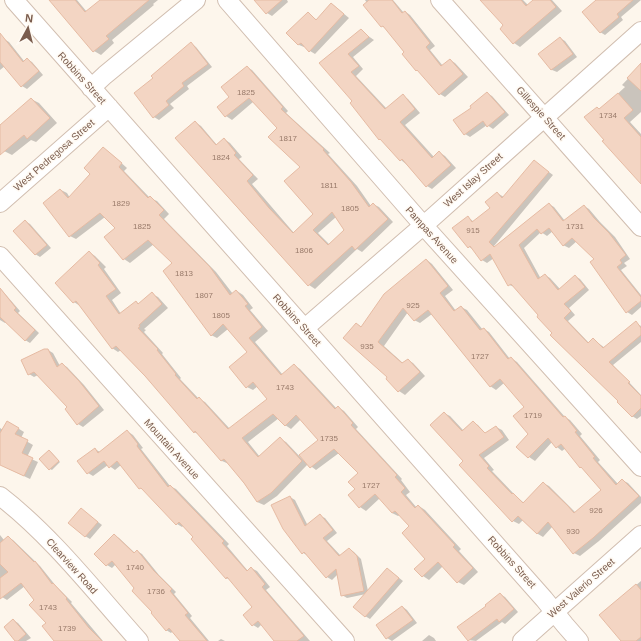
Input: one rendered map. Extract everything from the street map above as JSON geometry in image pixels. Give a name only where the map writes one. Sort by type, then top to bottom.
[{"type":"street","name":"Robbins Street","points":[[14,0],[305,328],[579,641]]},
{"type":"street","points":[[91,88],[196,0]]},
{"type":"street","name":"Pampas Avenue","points":[[227,0],[423,225],[641,467]]},
{"type":"street","name":"Gillespie Street","points":[[440,0],[641,227]]},
{"type":"street","name":"West Islay Street","points":[[305,328],[641,31]]},
{"type":"street","name":"West Pedregosa Street","points":[[0,203],[109,107]]},
{"type":"street","name":"Mountain Avenue","points":[[0,256],[345,641]]},
{"type":"street","name":"Clearview Road","points":[[0,496],[20,512],[46,537],[139,641]]},
{"type":"street","name":"West Valerio Street","points":[[522,641],[641,535]]},
{"type":"building","points":[[49,0],[75,0],[85,12],[100,0],[149,0],[106,36],[109,39],[93,52]]},
{"type":"building","points":[[254,0],[282,0],[266,14]]},
{"type":"building","points":[[369,0],[392,0],[402,13],[405,11],[430,43],[426,47],[441,66],[450,59],[463,74],[439,95],[417,70],[416,71],[402,54],[404,52],[383,26],[381,27],[363,5]]},
{"type":"building","points":[[480,0],[521,0],[526,6],[533,0],[550,0],[556,7],[513,44],[500,29],[503,25]]},
{"type":"building","points":[[596,0],[633,0],[617,14],[619,17],[600,33],[582,12]]},
{"type":"building","points":[[331,3],[344,14],[309,52],[301,43],[298,45],[286,33],[308,12],[316,20]]},
{"type":"building","points":[[361,29],[369,37],[348,54],[359,66],[351,72],[385,109],[403,94],[415,109],[400,122],[432,158],[439,151],[451,165],[426,187],[402,159],[400,161],[380,139],[379,140],[350,103],[352,101],[319,63]]},
{"type":"building","points":[[0,33],[23,62],[27,58],[39,71],[21,87],[0,62]]},
{"type":"building","points":[[560,37],[573,54],[551,70],[538,54]]},
{"type":"building","points":[[191,42],[208,64],[182,83],[184,86],[166,101],[169,105],[153,118],[134,93],[153,78],[151,76]]},
{"type":"building","points":[[641,63],[641,91],[627,78]]},
{"type":"building","points":[[247,66],[283,107],[281,109],[324,149],[323,150],[351,182],[369,207],[373,203],[388,219],[355,250],[352,246],[308,286],[175,138],[195,121],[216,145],[224,138],[236,153],[234,155],[253,175],[247,181],[269,208],[293,233],[313,214],[284,181],[300,167],[268,137],[277,128],[249,98],[225,117],[217,107],[229,97],[221,87]],"holes":[[[332,212],[344,230],[328,245],[313,230]]]},
{"type":"building","points":[[487,92],[505,112],[487,127],[483,121],[464,135],[453,120],[471,108],[470,106]]},
{"type":"building","points":[[618,93],[633,110],[624,118],[641,137],[641,184],[602,141],[604,140],[584,117],[597,107],[599,109]]},
{"type":"building","points":[[31,98],[50,118],[27,139],[24,135],[0,155],[0,125]]},
{"type":"building","points":[[103,147],[122,163],[119,167],[148,198],[150,196],[164,210],[159,215],[210,267],[230,295],[236,290],[248,304],[245,306],[262,327],[249,338],[281,375],[294,364],[335,409],[338,406],[353,423],[351,425],[397,475],[395,477],[405,488],[401,492],[415,508],[418,505],[455,545],[453,547],[473,568],[457,583],[438,562],[422,577],[414,569],[425,559],[402,533],[409,526],[395,511],[392,513],[375,494],[359,508],[348,495],[355,489],[348,482],[358,473],[334,449],[310,468],[299,455],[318,440],[296,415],[285,426],[273,414],[242,438],[258,457],[280,437],[302,461],[271,493],[257,502],[244,483],[224,459],[221,461],[195,431],[194,433],[145,376],[116,346],[112,349],[76,301],[73,303],[55,283],[89,251],[100,263],[98,265],[116,289],[106,296],[119,314],[136,301],[138,304],[152,292],[162,304],[139,325],[140,327],[138,328],[158,349],[157,350],[176,374],[175,375],[197,399],[199,397],[228,429],[267,399],[253,382],[246,388],[229,367],[247,352],[223,324],[211,336],[163,271],[172,263],[148,240],[123,260],[104,237],[115,228],[100,213],[69,237],[43,203],[60,189],[68,198],[90,174],[84,168]]},
{"type":"building","points":[[534,160],[549,172],[489,242],[494,247],[549,203],[563,221],[584,205],[609,233],[626,255],[620,260],[622,263],[617,267],[641,297],[641,301],[626,313],[590,262],[594,259],[572,238],[563,246],[549,228],[541,234],[537,229],[519,245],[538,279],[545,274],[558,290],[575,275],[585,287],[564,304],[571,311],[564,318],[588,343],[593,338],[603,348],[636,321],[641,328],[641,335],[609,362],[630,382],[628,383],[641,396],[641,408],[632,417],[617,402],[618,401],[550,335],[552,333],[537,317],[538,315],[511,284],[508,286],[490,254],[481,261],[470,246],[468,248],[452,228],[468,216],[472,222],[490,208],[485,202],[497,192],[502,198]]},
{"type":"building","points":[[25,220],[47,245],[35,255],[13,231]]},
{"type":"building","points":[[426,259],[448,286],[440,293],[454,311],[461,306],[480,330],[484,328],[508,359],[511,357],[563,417],[565,416],[577,431],[575,432],[595,457],[593,458],[616,485],[622,479],[639,496],[573,554],[548,522],[537,534],[518,516],[512,522],[459,465],[463,461],[430,425],[444,412],[462,431],[473,421],[485,433],[496,426],[504,437],[479,455],[489,466],[487,468],[512,494],[513,493],[523,503],[543,482],[574,513],[601,490],[581,467],[580,468],[561,444],[556,448],[548,438],[528,458],[516,447],[528,434],[513,416],[524,407],[500,379],[490,387],[428,310],[414,321],[403,308],[378,342],[402,363],[408,359],[420,372],[398,392],[386,379],[387,377],[343,338],[356,323],[361,327],[384,294]]},
{"type":"building","points":[[0,288],[16,308],[14,310],[35,330],[25,341],[0,317]]},
{"type":"building","points":[[44,349],[48,349],[57,367],[62,363],[99,406],[77,425],[65,409],[67,407],[34,372],[28,375],[21,360]]},
{"type":"building","points":[[7,421],[19,428],[15,434],[28,440],[22,453],[33,458],[24,476],[0,465],[0,433]]},
{"type":"building","points":[[127,430],[138,444],[137,446],[168,487],[170,485],[224,541],[222,543],[247,571],[251,567],[265,584],[262,587],[304,636],[297,641],[274,641],[258,621],[252,626],[243,615],[252,607],[227,577],[226,579],[191,539],[193,537],[179,522],[176,525],[141,488],[139,489],[117,461],[109,468],[104,461],[87,474],[77,461],[95,448],[98,453]]},
{"type":"building","points":[[49,450],[59,461],[49,470],[39,459]]},
{"type":"building","points":[[290,496],[305,526],[320,514],[333,530],[323,538],[339,556],[349,548],[357,556],[364,591],[341,596],[336,569],[326,578],[304,552],[302,554],[283,529],[271,505]]},
{"type":"building","points":[[81,508],[98,522],[85,537],[68,523]]},
{"type":"building","points":[[114,534],[134,553],[137,550],[154,571],[172,589],[170,591],[188,613],[185,615],[207,641],[180,641],[169,628],[166,631],[151,613],[152,612],[132,591],[134,588],[112,561],[106,566],[94,554]]},
{"type":"building","points":[[8,536],[34,562],[35,561],[52,584],[53,583],[67,598],[66,599],[89,628],[102,641],[54,641],[42,626],[46,623],[29,605],[34,600],[21,583],[0,599],[0,578],[8,572],[0,564],[0,543]]},
{"type":"building","points":[[387,568],[399,578],[365,617],[353,607]]},
{"type":"building","points":[[636,584],[641,590],[641,637],[636,641],[621,641],[599,615]]},
{"type":"building","points":[[500,593],[514,609],[499,622],[497,619],[468,641],[457,627],[486,606],[485,605]]},
{"type":"building","points":[[402,606],[413,620],[386,639],[376,625]]},
{"type":"building","points":[[13,619],[26,634],[18,641],[15,641],[4,627]]}]
